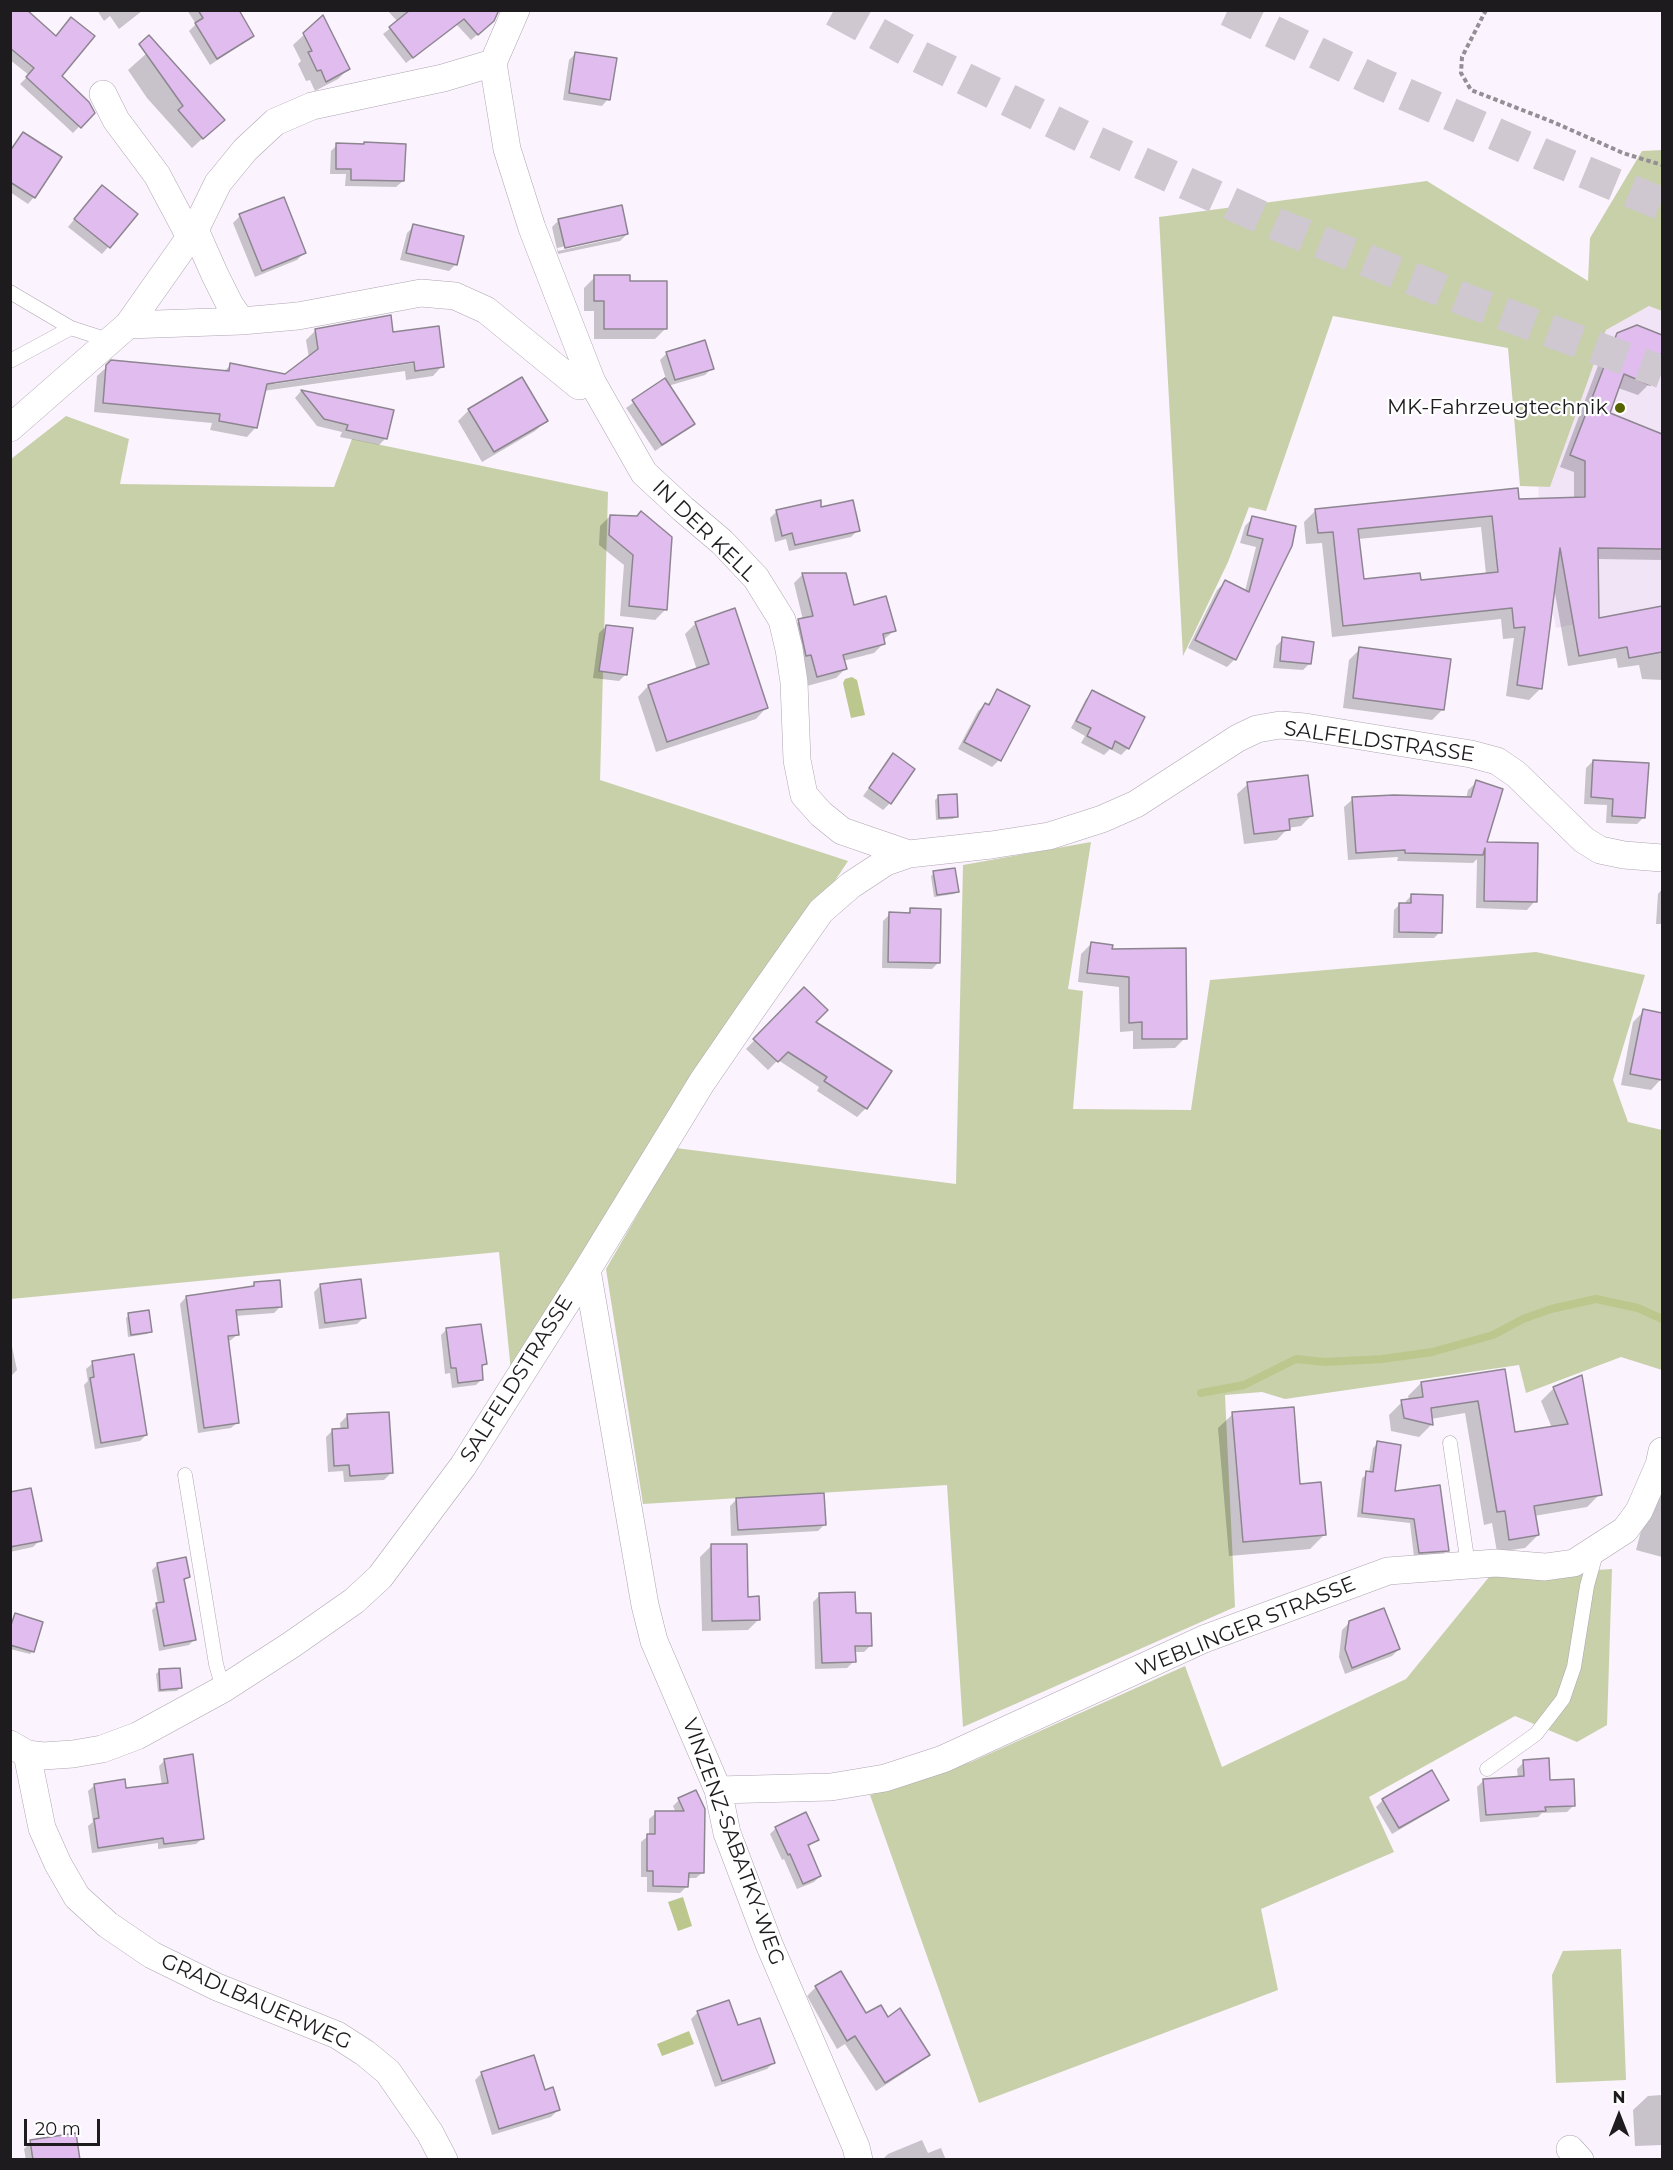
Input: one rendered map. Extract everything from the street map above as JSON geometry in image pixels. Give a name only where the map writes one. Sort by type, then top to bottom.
[{"type":"street","points":[[10,428],[119,333],[192,233],[218,183],[245,150],[275,122],[312,106],[443,78],[493,63],[516,10]]},
{"type":"street","name":"IN DER KELL","points":[[493,63],[507,149],[532,228],[592,382],[644,474],[682,510],[722,542],[756,578],[782,620],[794,682],[797,760],[804,795]]},
{"type":"street","points":[[103,94],[116,120],[157,176],[192,233],[230,305],[242,321]]},
{"type":"street","points":[[119,333],[298,316],[421,293],[455,296],[486,310],[579,386],[592,382]]},
{"type":"street","name":"SALFELDSTRASSE","points":[[19,1749],[43,1756],[73,1754],[102,1749],[137,1736],[223,1689],[324,1623],[380,1578],[463,1466],[702,1082],[821,911],[851,885],[886,862],[909,854],[1049,836],[1102,819],[1136,804],[1238,738],[1257,729],[1281,725],[1471,754],[1497,761],[1516,774],[1584,840],[1600,850],[1624,855],[1662,858]]},
{"type":"street","name":"SALFELDSTRASSE","points":[[804,795],[821,814],[842,831],[909,854]]},
{"type":"street","name":"VINZENZ-SABATKY-WEG","points":[[587,1270],[645,1605],[654,1641],[718,1790],[727,1833],[769,1944],[856,2147],[859,2160]]},
{"type":"street","name":"WEBLINGER STRASSE","points":[[718,1790],[831,1787],[885,1778],[943,1759],[1203,1639],[1388,1571],[1496,1563],[1545,1567],[1574,1563],[1625,1530],[1638,1511],[1659,1465],[1662,1452]]},
{"type":"street","name":"GRADLBAUERWEG","points":[[19,1749],[42,1828],[58,1864],[77,1897],[108,1925],[152,1956],[217,1987],[337,2036],[365,2053],[388,2072],[430,2133],[444,2160]]},
{"type":"lane","points":[[10,292],[71,328],[119,333]]},
{"type":"lane","points":[[10,361],[71,328]]},
{"type":"lane","points":[[1450,1443],[1468,1565]]},
{"type":"lane","points":[[185,1475],[216,1664],[223,1689]]},
{"type":"lane","points":[[1486,1769],[1536,1734],[1563,1699],[1574,1667],[1587,1586],[1598,1548]]},
{"type":"path","points":[[1486,10],[1462,57],[1461,73],[1471,90],[1553,122],[1623,153],[1662,165]]},
{"type":"shaded area","points":[[1662,150],[1662,311],[1649,306],[1606,330],[1550,487],[1520,486],[1508,348],[1333,316],[1266,511],[1249,507],[1228,562],[1183,656],[1159,217],[1427,181],[1588,281],[1590,238],[1642,151]]},
{"type":"shaded area","name":"MK-Fahrzeugtechnik","points":[[1649,306],[1662,311],[1662,606],[1556,628],[1542,559],[1538,487],[1550,487],[1606,330]]},
{"type":"shaded area","points":[[66,416],[129,439],[120,484],[334,487],[352,439],[608,492],[600,780],[848,861],[511,1371],[499,1252],[11,1299],[11,459]]},
{"type":"shaded area","points":[[852,677],[857,680],[865,715],[851,718],[843,683],[845,679]]},
{"type":"shaded area","points":[[1091,842],[1068,989],[1083,991],[1073,1109],[1191,1110],[1210,980],[1536,952],[1645,975],[1613,1080],[1628,1122],[1662,1130],[1662,1370],[1621,1357],[1526,1393],[1519,1365],[1285,1399],[1262,1392],[1225,1395],[1235,1607],[963,1727],[947,1485],[643,1504],[606,1269],[676,1148],[956,1184],[963,865]]},
{"type":"shaded area","points":[[1612,1569],[1607,1725],[1577,1742],[1515,1716],[1369,1797],[1394,1852],[1261,1909],[1278,1990],[979,2103],[870,1795],[971,1762],[1185,1666],[1222,1767],[1406,1679],[1489,1577]]},
{"type":"shaded area","points":[[683,1897],[692,1926],[678,1931],[668,1902]]},
{"type":"shaded area","points":[[1621,1949],[1626,2080],[1556,2083],[1552,1975],[1563,1951]]},
{"type":"shaded area","points":[[689,2031],[694,2044],[662,2056],[657,2044]]},
{"type":"building","points":[[10,10],[27,10],[56,36],[71,17],[95,36],[62,76],[89,102],[95,113],[81,128],[26,77],[34,68],[10,48]]},
{"type":"building","points":[[198,10],[239,10],[254,36],[217,59],[195,23],[203,18]]},
{"type":"building","points":[[410,10],[499,10],[494,21],[478,35],[464,19],[413,58],[389,27]]},
{"type":"building","points":[[323,15],[350,69],[326,82],[321,70],[317,71],[308,52],[312,51],[303,33]]},
{"type":"building","points":[[149,35],[225,120],[203,139],[178,110],[183,106],[139,44]]},
{"type":"building","points":[[575,52],[617,58],[610,100],[569,93]]},
{"type":"building","points":[[23,132],[62,157],[35,198],[10,182],[10,151]]},
{"type":"building","points":[[364,142],[406,144],[404,181],[351,180],[351,169],[336,169],[336,143],[364,144]]},
{"type":"building","points":[[102,185],[138,214],[110,248],[74,219]]},
{"type":"building","points":[[284,197],[306,253],[262,271],[239,214]]},
{"type":"building","points":[[622,205],[628,234],[565,248],[558,219]]},
{"type":"building","points":[[413,224],[464,236],[457,265],[406,253]]},
{"type":"building","points":[[594,275],[630,275],[630,281],[667,281],[667,329],[604,329],[604,301],[594,301]]},
{"type":"building","points":[[391,315],[393,332],[439,326],[444,367],[415,371],[414,362],[267,384],[257,428],[219,421],[220,414],[103,403],[106,365],[111,360],[229,371],[230,363],[285,374],[318,349],[315,329]]},
{"type":"building","points":[[1637,325],[1662,335],[1662,352],[1650,385],[1624,374],[1610,413],[1662,434],[1662,549],[1598,548],[1599,618],[1662,606],[1662,652],[1629,658],[1627,647],[1579,656],[1560,548],[1542,689],[1517,685],[1525,627],[1514,628],[1512,608],[1343,626],[1333,532],[1318,533],[1315,509],[1518,488],[1519,499],[1585,497],[1585,461],[1570,455],[1617,333]],"holes":[[[1492,516],[1498,572],[1421,580],[1420,573],[1364,579],[1358,529]]]},
{"type":"building","points":[[705,340],[714,369],[675,380],[666,352]]},
{"type":"building","points":[[522,377],[548,421],[494,452],[468,409]]},
{"type":"building","points":[[665,378],[695,424],[662,445],[632,400]]},
{"type":"building","points":[[301,390],[394,410],[387,439],[346,430],[348,425],[324,419]]},
{"type":"building","points":[[821,500],[821,507],[853,500],[860,531],[795,545],[792,533],[782,536],[776,510]]},
{"type":"building","points":[[641,511],[672,537],[667,610],[629,606],[633,555],[609,535],[610,515],[637,516]]},
{"type":"building","points":[[1252,516],[1296,526],[1292,546],[1236,660],[1195,640],[1225,580],[1249,592],[1263,539],[1247,535]]},
{"type":"building","points":[[802,573],[846,573],[854,605],[886,596],[896,631],[883,634],[885,644],[843,655],[847,669],[817,677],[811,655],[806,656],[798,619],[813,616]]},
{"type":"building","points":[[735,608],[768,708],[667,742],[648,685],[709,664],[695,622]]},
{"type":"building","points":[[606,625],[633,628],[627,675],[599,671]]},
{"type":"building","points":[[1282,637],[1314,642],[1311,664],[1280,661]]},
{"type":"building","points":[[1359,647],[1451,659],[1444,710],[1353,698]]},
{"type":"building","points":[[997,689],[1030,706],[1001,761],[964,742],[985,703],[989,705]]},
{"type":"building","points":[[1092,690],[1145,717],[1129,749],[1115,741],[1112,749],[1087,736],[1091,728],[1076,721]]},
{"type":"building","points":[[893,753],[915,769],[891,804],[869,788]]},
{"type":"building","points":[[1593,760],[1649,763],[1645,818],[1612,816],[1613,799],[1591,797]]},
{"type":"building","points":[[1308,775],[1313,816],[1289,819],[1290,830],[1254,834],[1247,782]]},
{"type":"building","points":[[1476,780],[1503,789],[1487,842],[1538,843],[1537,902],[1484,901],[1485,848],[1483,855],[1405,853],[1405,850],[1356,853],[1352,797],[1394,795],[1471,797]]},
{"type":"building","points":[[957,794],[958,817],[939,818],[938,795]]},
{"type":"building","points":[[955,868],[959,892],[937,895],[933,871]]},
{"type":"building","points":[[1411,894],[1443,895],[1442,933],[1399,932],[1399,903],[1411,903]]},
{"type":"building","points":[[910,908],[941,909],[940,963],[888,962],[889,912],[910,913]]},
{"type":"building","points":[[1091,942],[1113,945],[1112,949],[1186,948],[1187,1039],[1142,1039],[1142,1022],[1129,1023],[1129,977],[1087,973]]},
{"type":"building","points":[[804,987],[828,1010],[816,1022],[892,1071],[867,1109],[824,1081],[827,1077],[788,1052],[778,1062],[753,1039]]},
{"type":"building","points":[[1643,1009],[1662,1013],[1662,1080],[1630,1074]]},
{"type":"building","points":[[361,1279],[366,1318],[325,1323],[320,1284]]},
{"type":"building","points":[[280,1280],[282,1307],[236,1310],[239,1335],[228,1336],[239,1423],[204,1428],[186,1296],[254,1286],[254,1282]]},
{"type":"building","points":[[149,1310],[152,1332],[131,1335],[128,1313]]},
{"type":"building","points":[[481,1324],[487,1364],[482,1365],[483,1380],[458,1383],[456,1368],[451,1368],[446,1328]]},
{"type":"building","points":[[134,1354],[147,1435],[101,1443],[90,1378],[94,1377],[92,1361]]},
{"type":"building","points":[[1505,1369],[1515,1432],[1568,1424],[1553,1387],[1582,1375],[1602,1495],[1534,1506],[1539,1535],[1509,1540],[1505,1511],[1497,1512],[1478,1401],[1431,1408],[1433,1425],[1404,1418],[1401,1400],[1423,1397],[1421,1382]]},
{"type":"building","points":[[1294,1407],[1300,1484],[1321,1482],[1326,1535],[1243,1542],[1232,1412]]},
{"type":"building","points":[[389,1412],[393,1473],[350,1476],[349,1465],[334,1466],[332,1429],[348,1428],[347,1414]]},
{"type":"building","points":[[1377,1441],[1401,1445],[1395,1491],[1440,1485],[1449,1551],[1419,1553],[1414,1519],[1362,1513],[1366,1471],[1373,1472]]},
{"type":"building","points":[[31,1488],[42,1541],[10,1547],[10,1492]]},
{"type":"building","points":[[824,1493],[826,1525],[738,1530],[736,1498]]},
{"type":"building","points":[[711,1544],[747,1544],[748,1597],[759,1596],[760,1620],[712,1621]]},
{"type":"building","points":[[186,1557],[190,1577],[184,1579],[196,1640],[164,1646],[156,1603],[164,1602],[157,1563]]},
{"type":"building","points":[[855,1592],[856,1613],[871,1613],[872,1646],[855,1646],[856,1662],[822,1663],[819,1593]]},
{"type":"building","points":[[1384,1608],[1400,1649],[1352,1668],[1345,1649],[1349,1621]]},
{"type":"building","points":[[15,1613],[43,1622],[34,1652],[10,1645],[10,1628]]},
{"type":"building","points":[[180,1668],[182,1688],[160,1690],[159,1669]]},
{"type":"building","points":[[193,1754],[204,1839],[164,1844],[163,1838],[98,1848],[94,1819],[99,1818],[94,1784],[125,1779],[126,1788],[168,1783],[164,1759]]},
{"type":"building","points":[[1549,1758],[1550,1780],[1574,1779],[1575,1806],[1545,1807],[1546,1811],[1486,1815],[1483,1779],[1524,1776],[1523,1760]]},
{"type":"building","points":[[1432,1770],[1449,1800],[1399,1828],[1382,1799]]},
{"type":"building","points":[[696,1790],[705,1809],[704,1873],[689,1873],[688,1887],[653,1886],[653,1871],[647,1871],[647,1834],[655,1834],[655,1811],[684,1811],[678,1798]]},
{"type":"building","points":[[806,1812],[819,1840],[808,1845],[821,1876],[803,1884],[775,1827]]},
{"type":"building","points":[[841,1971],[866,2013],[881,2005],[888,2017],[900,2008],[930,2055],[885,2083],[855,2036],[847,2041],[815,1986]]},
{"type":"building","points":[[729,2000],[738,2025],[760,2018],[775,2063],[722,2081],[697,2011]]},
{"type":"building","points":[[534,2055],[545,2090],[553,2087],[560,2110],[499,2129],[481,2072]]},
{"type":"building","points":[[76,2133],[80,2160],[33,2160],[30,2140]]},
{"type":"waterway","points":[[1201,1393],[1244,1385],[1296,1359],[1325,1362],[1382,1359],[1432,1352],[1493,1335],[1523,1319],[1551,1309],[1596,1299],[1638,1308],[1662,1319]]},
{"type":"tunnel","points":[[834,10],[918,56],[1084,137],[1283,227],[1471,302],[1662,372]]},
{"type":"tunnel","points":[[1228,10],[1375,81],[1662,204]]},
{"type":"place","name":"MK-Fahrzeugtechnik","points":[[1620,408]]}]
